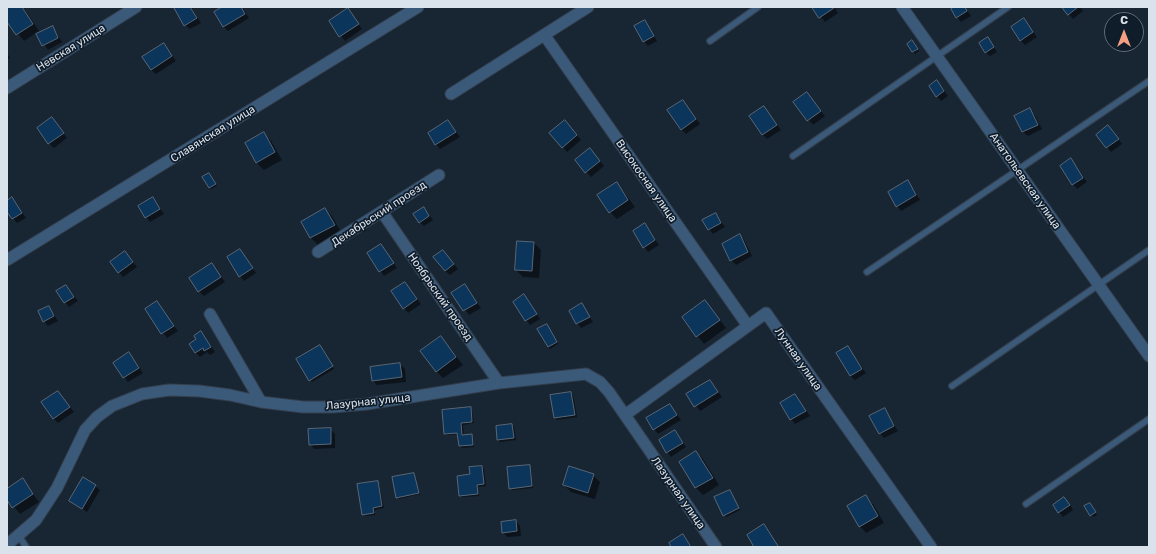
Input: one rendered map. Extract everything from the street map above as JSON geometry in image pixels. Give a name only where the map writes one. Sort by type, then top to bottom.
[{"type":"street","name":"Невская улица","points":[[7,88],[136,7]]},
{"type":"street","name":"Славянская улица","points":[[7,260],[418,7]]},
{"type":"street","points":[[451,94],[588,7]]},
{"type":"street","name":"Анатольевская улица","points":[[902,7],[1149,356]]},
{"type":"street","name":"Високосная улица","points":[[544,36],[748,326]]},
{"type":"street","name":"Декабрьский проезд","points":[[318,252],[439,175]]},
{"type":"street","name":"Ноябрьский проезд","points":[[382,212],[499,383]]},
{"type":"street","name":"Лунная улица","points":[[625,415],[766,313],[931,547]]},
{"type":"street","points":[[210,314],[261,402]]},
{"type":"street","name":"Лазурная улица","points":[[7,544],[19,536],[36,520],[57,488],[85,430],[97,417],[112,406],[142,394],[169,390],[199,391],[230,395],[261,402],[303,407],[333,407],[367,404],[499,383],[586,374],[600,382],[625,415],[716,547]]},
{"type":"lane","points":[[710,41],[758,7]]},
{"type":"lane","points":[[793,156],[1008,7]]},
{"type":"lane","points":[[867,272],[1149,81]]},
{"type":"lane","points":[[952,386],[1149,250]]},
{"type":"lane","points":[[1026,504],[1149,419]]},
{"type":"lane","points":[[19,536],[26,547]]},
{"type":"building","points":[[7,7],[22,7],[33,24],[16,35],[7,22]]},
{"type":"building","points":[[190,7],[197,18],[184,26],[174,8]]},
{"type":"building","points":[[222,7],[241,7],[245,14],[223,27],[214,12]]},
{"type":"building","points":[[812,7],[833,7],[834,8],[819,18]]},
{"type":"building","points":[[954,7],[965,7],[967,11],[956,18],[951,9]]},
{"type":"building","points":[[1062,7],[1078,7],[1068,15]]},
{"type":"building","points":[[348,8],[359,24],[339,37],[329,21]]},
{"type":"building","points":[[1024,18],[1033,32],[1020,41],[1011,27]]},
{"type":"building","points":[[645,20],[654,36],[643,42],[634,26]]},
{"type":"building","points":[[53,26],[58,38],[42,46],[36,34]]},
{"type":"building","points":[[988,37],[994,47],[985,53],[979,43]]},
{"type":"building","points":[[912,40],[918,49],[912,52],[907,44]]},
{"type":"building","points":[[164,43],[172,56],[151,70],[142,57]]},
{"type":"building","points":[[937,80],[944,91],[936,97],[929,86]]},
{"type":"building","points":[[807,92],[821,111],[807,121],[793,102]]},
{"type":"building","points":[[683,100],[696,119],[681,130],[667,110]]},
{"type":"building","points":[[764,106],[777,125],[762,135],[749,116]]},
{"type":"building","points":[[1030,108],[1038,125],[1022,132],[1014,116]]},
{"type":"building","points":[[52,117],[64,133],[48,144],[37,128]]},
{"type":"building","points":[[448,120],[456,132],[435,145],[428,133]]},
{"type":"building","points":[[565,120],[577,135],[562,148],[549,133]]},
{"type":"building","points":[[1108,125],[1119,139],[1106,148],[1096,135]]},
{"type":"building","points":[[264,132],[275,152],[256,163],[245,143]]},
{"type":"building","points":[[590,148],[600,161],[585,173],[575,160]]},
{"type":"building","points":[[1071,158],[1083,178],[1072,185],[1060,166]]},
{"type":"building","points":[[209,173],[216,184],[209,188],[202,177]]},
{"type":"building","points":[[908,180],[916,195],[896,207],[888,192]]},
{"type":"building","points":[[617,182],[628,200],[609,213],[597,195]]},
{"type":"building","points":[[12,197],[22,213],[12,219],[7,212],[7,201]]},
{"type":"building","points":[[153,197],[160,209],[145,218],[138,206]]},
{"type":"building","points":[[424,207],[429,216],[419,223],[413,214]]},
{"type":"building","points":[[325,208],[335,225],[310,238],[301,222]]},
{"type":"building","points":[[716,213],[721,223],[708,230],[702,220]]},
{"type":"building","points":[[645,223],[655,240],[643,248],[633,231]]},
{"type":"building","points":[[740,234],[748,252],[730,261],[722,244]]},
{"type":"building","points":[[517,241],[534,242],[532,271],[515,270]]},
{"type":"building","points":[[381,244],[394,263],[379,272],[367,253]]},
{"type":"building","points":[[240,249],[253,268],[239,277],[227,257]]},
{"type":"building","points":[[443,250],[454,264],[445,271],[433,257]]},
{"type":"building","points":[[125,251],[133,262],[118,273],[110,262]]},
{"type":"building","points":[[212,263],[221,277],[198,292],[189,278]]},
{"type":"building","points":[[405,282],[417,299],[403,309],[391,291]]},
{"type":"building","points":[[465,284],[477,303],[463,311],[451,293]]},
{"type":"building","points":[[66,285],[74,297],[64,303],[56,291]]},
{"type":"building","points":[[524,294],[537,314],[525,321],[513,302]]},
{"type":"building","points":[[705,300],[720,320],[696,337],[682,317]]},
{"type":"building","points":[[157,301],[174,326],[161,334],[145,309]]},
{"type":"building","points":[[582,303],[590,317],[576,324],[569,311]]},
{"type":"building","points":[[49,306],[54,316],[43,322],[38,311]]},
{"type":"building","points":[[547,324],[557,342],[548,347],[537,329]]},
{"type":"building","points":[[201,331],[211,347],[204,351],[203,348],[195,353],[189,344],[196,339],[194,336]]},
{"type":"building","points":[[441,336],[456,357],[436,372],[420,351]]},
{"type":"building","points":[[320,345],[333,366],[309,381],[296,359]]},
{"type":"building","points":[[848,346],[862,369],[850,376],[836,353]]},
{"type":"building","points":[[129,352],[139,368],[123,378],[113,363]]},
{"type":"building","points":[[400,363],[402,377],[372,381],[370,367]]},
{"type":"building","points":[[710,380],[718,392],[694,407],[686,394]]},
{"type":"building","points":[[58,391],[70,407],[53,419],[41,402]]},
{"type":"building","points":[[571,392],[575,415],[554,418],[550,395]]},
{"type":"building","points":[[795,394],[806,411],[790,420],[780,403]]},
{"type":"building","points":[[670,404],[677,415],[653,430],[646,418]]},
{"type":"building","points":[[471,407],[472,422],[461,423],[462,435],[472,434],[473,445],[459,446],[457,433],[444,434],[442,410]]},
{"type":"building","points":[[885,408],[894,426],[879,434],[869,416]]},
{"type":"building","points":[[512,424],[514,438],[497,440],[496,426]]},
{"type":"building","points":[[331,428],[331,444],[309,445],[308,429]]},
{"type":"building","points":[[675,430],[683,443],[666,453],[659,440]]},
{"type":"building","points":[[696,451],[713,478],[695,488],[679,462]]},
{"type":"building","points":[[530,465],[532,486],[509,489],[507,467]]},
{"type":"building","points":[[482,466],[484,484],[477,485],[478,494],[459,496],[457,476],[470,474],[469,467]]},
{"type":"building","points":[[569,466],[594,474],[588,493],[563,485]]},
{"type":"building","points":[[414,473],[419,493],[396,498],[392,477]]},
{"type":"building","points":[[83,477],[96,485],[82,509],[69,501]]},
{"type":"building","points":[[23,478],[33,494],[12,508],[7,500],[7,489]]},
{"type":"building","points":[[378,481],[382,506],[373,508],[374,513],[362,515],[357,484]]},
{"type":"building","points":[[730,490],[739,508],[723,516],[714,497]]},
{"type":"building","points":[[866,495],[878,516],[859,527],[847,506]]},
{"type":"building","points":[[1064,497],[1070,505],[1058,513],[1053,505]]},
{"type":"building","points":[[1090,503],[1096,512],[1090,516],[1084,506]]},
{"type":"building","points":[[516,520],[517,531],[502,533],[501,522]]},
{"type":"building","points":[[764,524],[778,546],[777,547],[754,547],[747,535]]},
{"type":"building","points":[[683,534],[691,547],[671,547],[669,543]]}]
